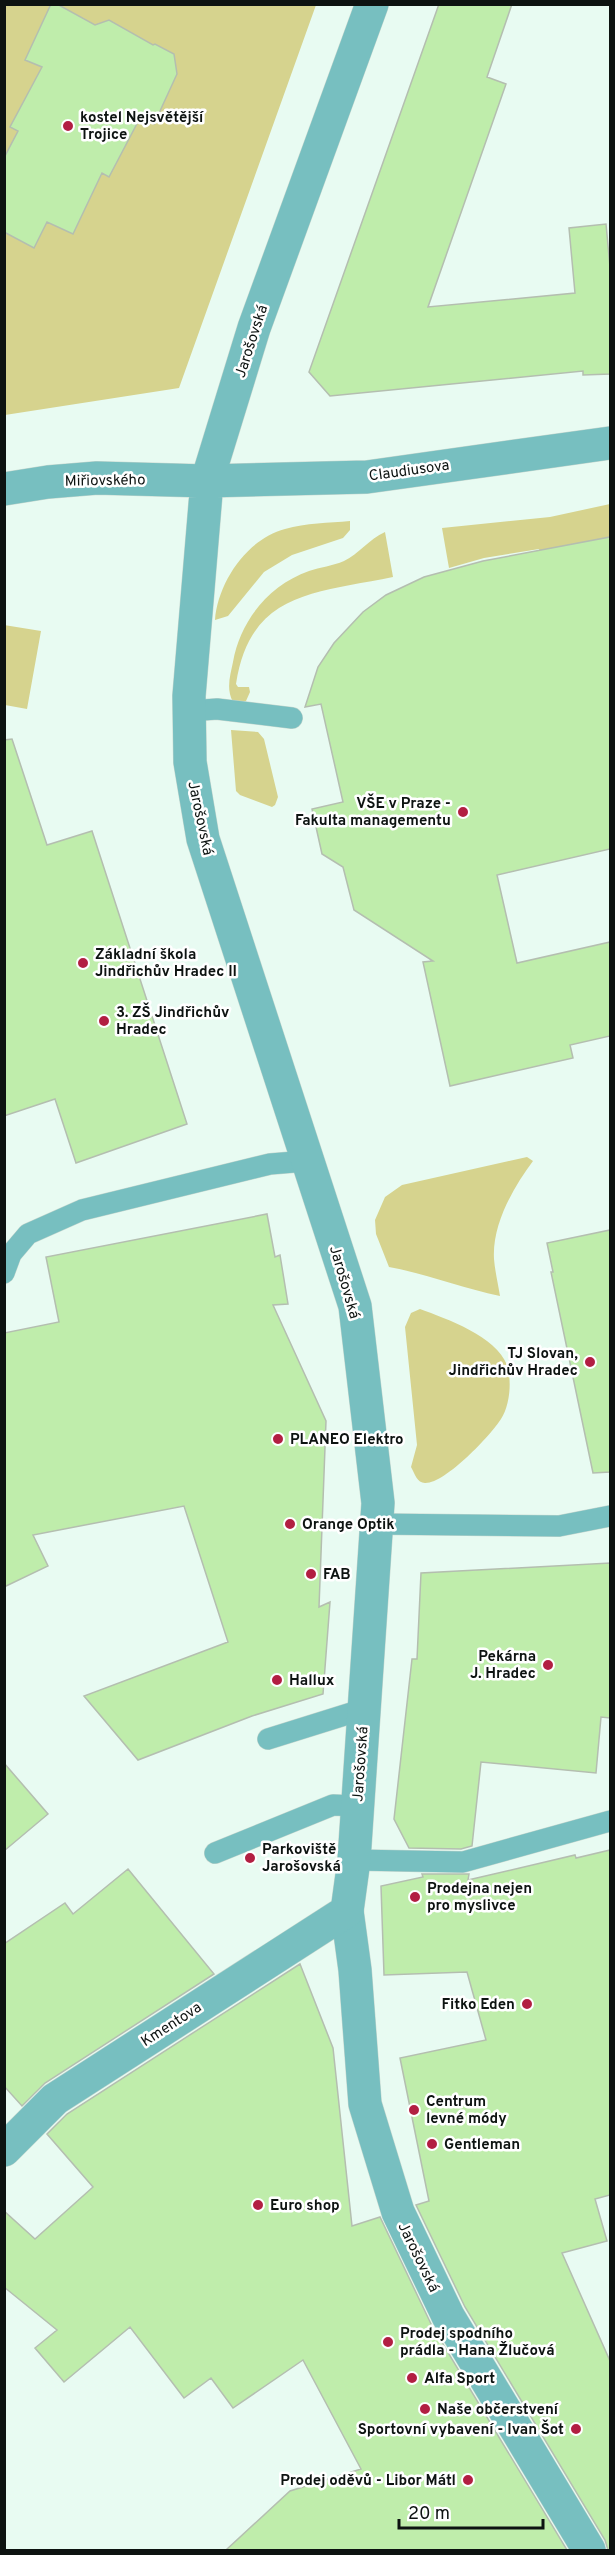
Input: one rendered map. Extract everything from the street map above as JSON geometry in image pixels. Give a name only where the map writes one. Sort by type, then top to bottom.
[{"type":"street","name":"Jarošovská","points":[[372,4],[254,328],[207,481],[192,632],[190,762],[203,839],[355,1306],[378,1503],[354,1860],[347,1911],[355,1970],[365,2104],[398,2212],[448,2316],[589,2550]]},
{"type":"street","name":"Claudiusova","points":[[207,481],[367,477],[610,442]]},
{"type":"street","name":"Miřiovského","points":[[4,489],[97,478],[207,481]]},
{"type":"street","name":"Kmentova","points":[[4,2150],[55,2099],[347,1911]]},
{"type":"lane","points":[[189,711],[217,710],[292,718]]},
{"type":"lane","points":[[4,1273],[11,1254],[28,1234],[82,1210],[270,1164],[307,1161]]},
{"type":"lane","points":[[376,1524],[560,1527],[610,1516]]},
{"type":"lane","points":[[268,1739],[364,1709]]},
{"type":"lane","points":[[215,1853],[333,1804],[357,1806]]},
{"type":"lane","points":[[354,1860],[463,1862],[610,1821]]},
{"type":"shaded area","points":[[5,5],[316,5],[179,388],[5,415]]},
{"type":"shaded area","points":[[610,504],[610,545],[542,559],[539,549],[484,558],[449,568],[442,528],[550,517]]},
{"type":"shaded area","points":[[350,521],[350,530],[343,538],[292,555],[264,572],[228,616],[215,620],[217,606],[228,577],[247,552],[258,542],[271,534],[293,527]]},
{"type":"shaded area","points":[[385,532],[393,577],[313,593],[272,613],[256,630],[244,653],[236,684],[238,687],[249,687],[250,692],[246,701],[233,702],[229,682],[237,647],[242,632],[259,606],[281,585],[309,571],[344,561]]},
{"type":"shaded area","points":[[4,625],[41,631],[27,709],[5,705]]},
{"type":"shaded area","points":[[231,730],[258,732],[264,739],[278,797],[272,807],[240,795],[236,791]]},
{"type":"shaded area","points":[[527,1157],[533,1161],[511,1195],[496,1233],[494,1259],[500,1296],[389,1267],[376,1234],[375,1220],[385,1197],[402,1185]]},
{"type":"shaded area","points":[[420,1309],[470,1330],[493,1345],[507,1365],[510,1385],[504,1413],[488,1436],[444,1476],[425,1483],[418,1480],[411,1467],[417,1445],[405,1327],[411,1313]]},
{"type":"building","name":"kostel Nejsvětější Trojice","points":[[51,4],[57,4],[95,25],[109,20],[174,54],[177,74],[154,124],[140,118],[109,177],[102,173],[73,234],[47,222],[34,248],[4,232],[4,158],[18,131],[10,127],[42,67],[25,60]]},
{"type":"building","points":[[439,4],[512,4],[487,77],[506,84],[428,307],[575,293],[569,228],[606,224],[610,267],[610,374],[583,375],[583,371],[330,396],[309,372]]},
{"type":"building","name":"VŠE v Praze - Fakulta managementu","points":[[610,537],[610,849],[497,875],[517,963],[610,942],[610,1036],[570,1045],[573,1058],[450,1086],[423,962],[433,961],[354,910],[343,867],[322,854],[312,809],[343,802],[321,704],[305,707],[318,667],[334,643],[363,612],[386,595],[424,577],[483,561]]},
{"type":"building","name":"Základní škola Jindřichův Hradec II","points":[[12,739],[47,845],[92,831],[187,1124],[76,1163],[55,1099],[4,1116],[4,740]]},
{"type":"building","points":[[267,1214],[275,1257],[280,1255],[288,1304],[273,1305],[326,1421],[319,1607],[330,1602],[323,1694],[252,1716],[138,1760],[84,1696],[228,1642],[184,1506],[33,1535],[48,1566],[4,1587],[4,1333],[59,1322],[46,1257]]},
{"type":"building","name":"TJ Slovan, Jindřichův Hradec","points":[[610,1230],[610,1472],[593,1473],[547,1243]]},
{"type":"building","points":[[610,1563],[610,1718],[601,1717],[596,1773],[481,1762],[472,1846],[461,1849],[409,1848],[394,1819],[412,1659],[417,1659],[421,1573]]},
{"type":"building","points":[[4,1763],[48,1814],[4,1851]]},
{"type":"building","points":[[610,1850],[610,2195],[595,2199],[607,2241],[562,2253],[610,2361],[610,2550],[608,2550],[605,2540],[465,2307],[416,2205],[429,2201],[400,2058],[486,2040],[467,1972],[384,1975],[381,1886],[423,1877],[422,1874],[469,1874],[468,1880],[575,1855],[576,1858]]},
{"type":"building","points":[[128,1869],[214,1974],[45,2083],[22,2106],[4,2086],[4,1944],[65,1903],[73,1914]]},
{"type":"building","points":[[300,1964],[333,2048],[352,2226],[380,2217],[432,2326],[567,2550],[226,2550],[290,2491],[361,2469],[303,2360],[233,2408],[211,2378],[184,2398],[130,2327],[64,2382],[35,2348],[57,2330],[4,2287],[4,2211],[35,2239],[93,2187],[47,2134],[67,2114]]},
{"type":"place","name":"kostel Nejsvětější Trojice","points":[[68,126]]},
{"type":"place","name":"VŠE v Praze - Fakulta managementu","points":[[463,812]]},
{"type":"place","name":"Základní škola Jindřichův Hradec II","points":[[83,963]]},
{"type":"place","name":"3. ZŠ Jindřichův Hradec","points":[[104,1021]]},
{"type":"place","name":"TJ Slovan, Jindřichův Hradec","points":[[590,1362]]},
{"type":"place","name":"PLANEO Elektro","points":[[278,1439]]},
{"type":"place","name":"Orange Optik","points":[[290,1524]]},
{"type":"place","name":"FAB","points":[[311,1574]]},
{"type":"place","name":"Pekárna J. Hradec","points":[[548,1665]]},
{"type":"place","name":"Hallux","points":[[277,1680]]},
{"type":"place","name":"Parkoviště Jarošovská","points":[[250,1858]]},
{"type":"place","name":"Prodejna nejen pro myslivce","points":[[415,1897]]},
{"type":"place","name":"Fitko Eden","points":[[527,2004]]},
{"type":"place","name":"Centrum levné módy","points":[[414,2110]]},
{"type":"place","name":"Gentleman","points":[[432,2144]]},
{"type":"place","name":"Euro shop","points":[[258,2205]]},
{"type":"place","name":"Prodej spodního prádla - Hana Žlučová","points":[[388,2342]]},
{"type":"place","name":"Alfa Sport","points":[[412,2378]]},
{"type":"place","name":"Naše občerstvení","points":[[425,2409]]},
{"type":"place","name":"Sportovní vybavení - Ivan Šot","points":[[576,2429]]},
{"type":"place","name":"Prodej oděvů - Libor Mátl","points":[[468,2480]]}]
